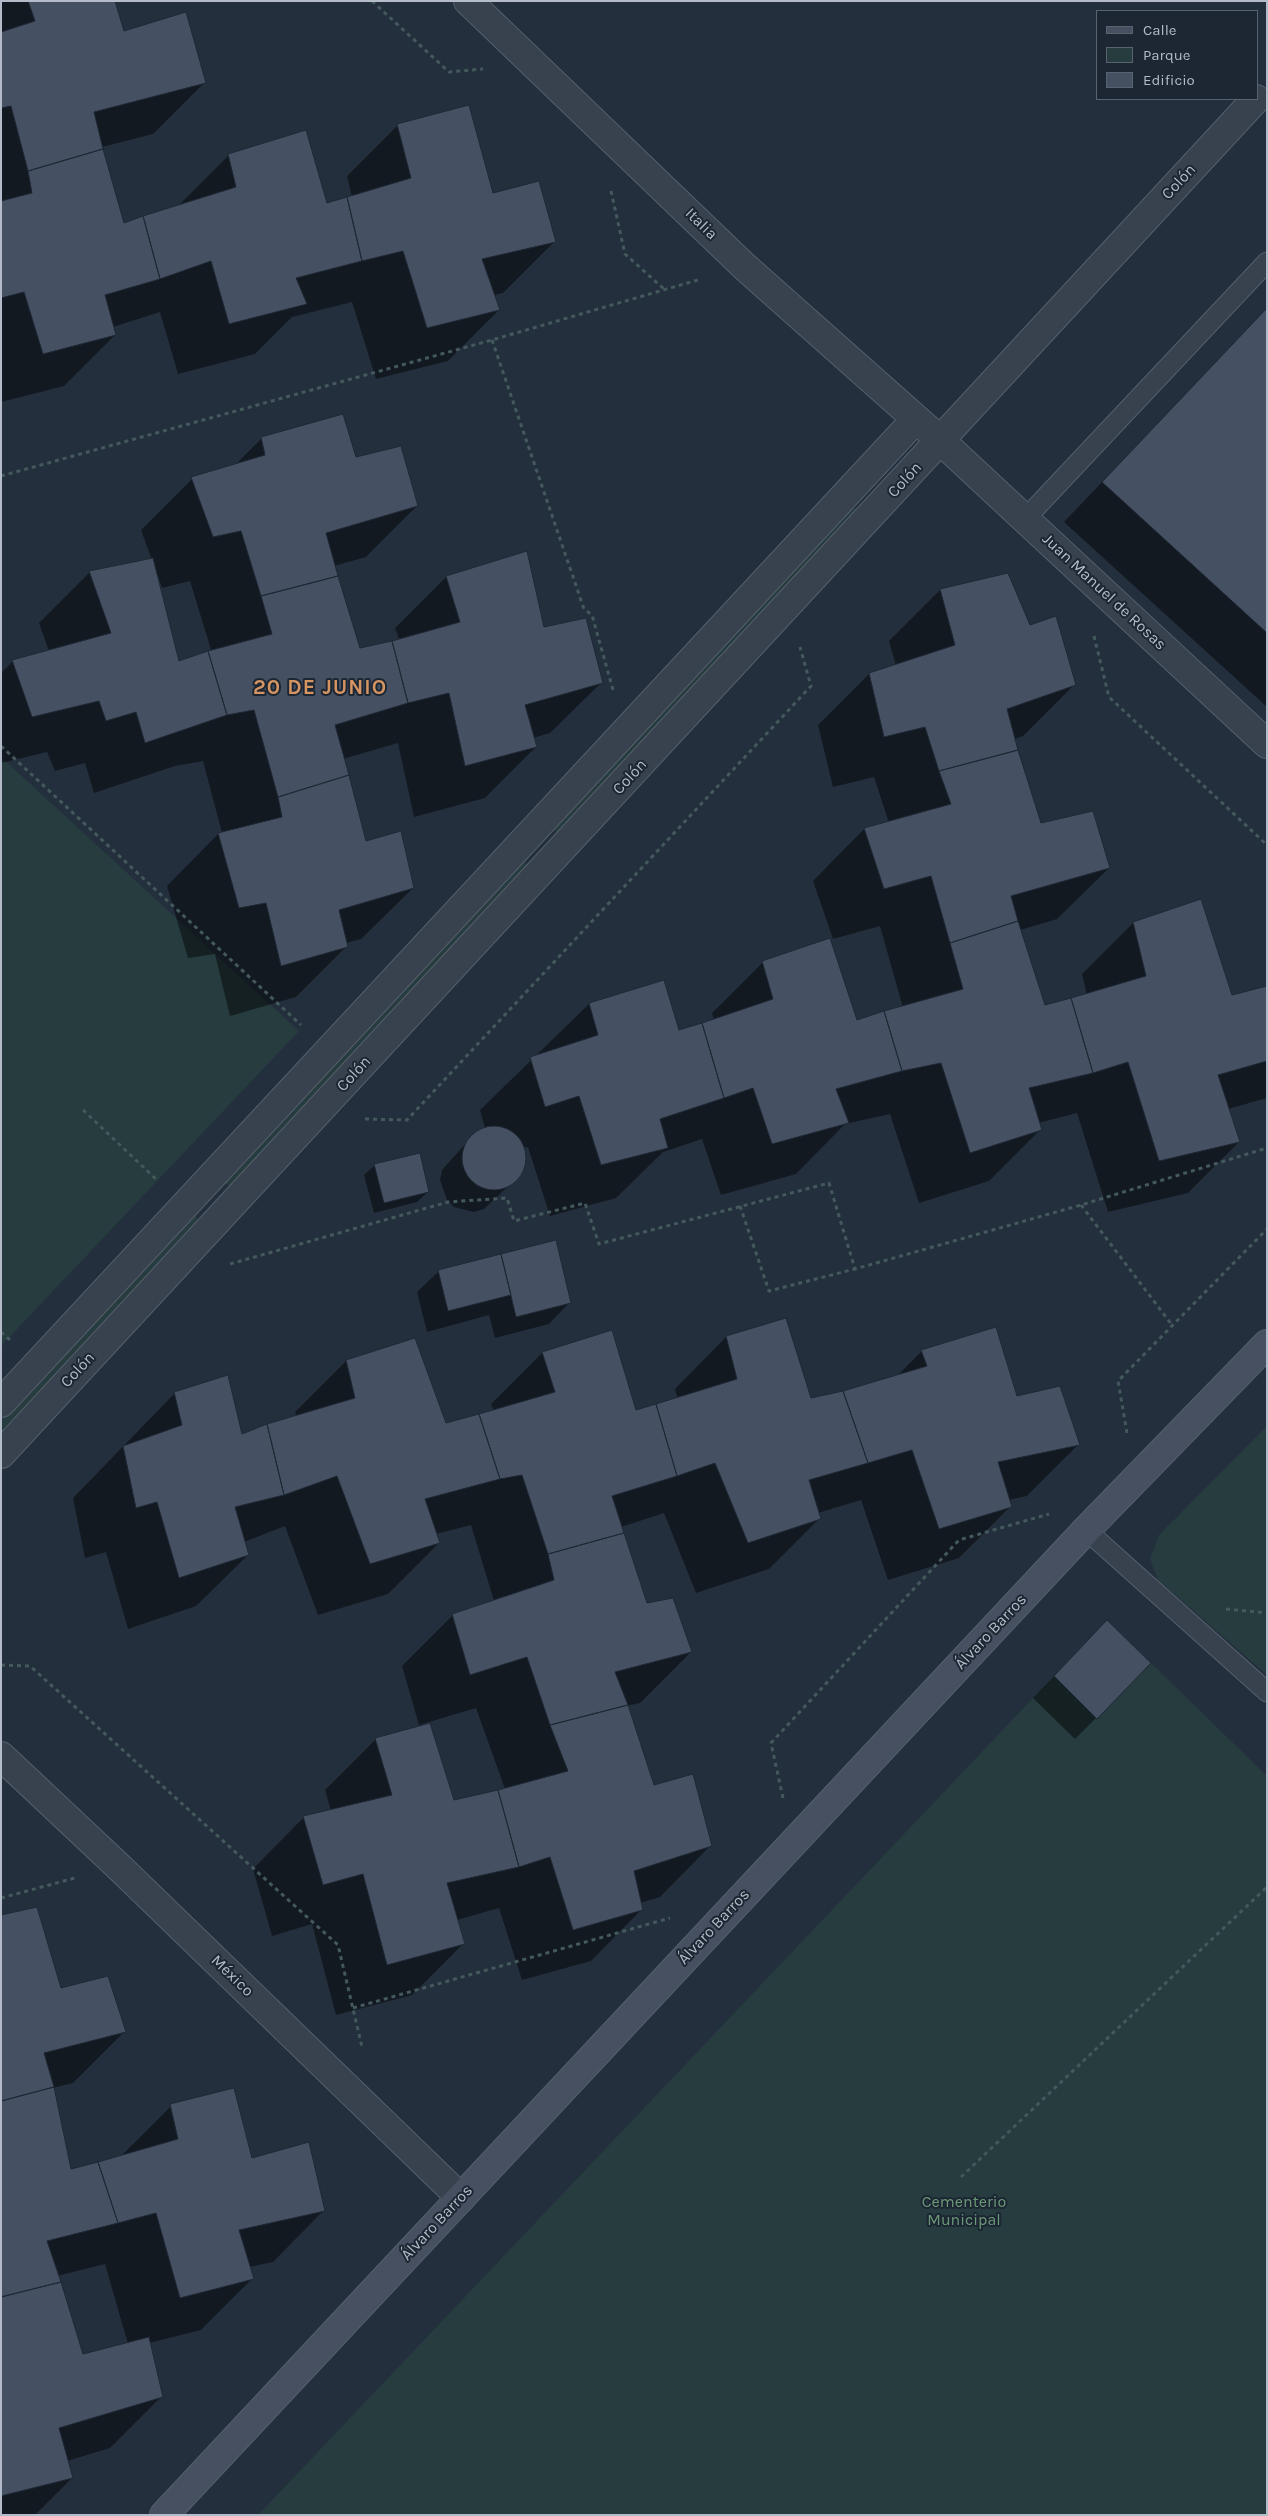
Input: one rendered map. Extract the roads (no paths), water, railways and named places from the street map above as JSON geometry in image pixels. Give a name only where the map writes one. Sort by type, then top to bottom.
[{"type":"main road","name":"Álvaro Barros","points":[[164,2515],[1086,1530],[1267,1344]]},
{"type":"street","name":"Italia","points":[[468,1],[745,267],[941,441]]},
{"type":"street","name":"Colón","points":[[1258,98],[1267,88]]},
{"type":"street","name":"Colón","points":[[1,1454],[1256,100]]},
{"type":"street","name":"Colón","points":[[1,1403],[916,419]]},
{"type":"street","name":"Juan Manuel de Rosas","points":[[941,441],[1267,744]]},
{"type":"street","points":[[528,837],[553,860]]},
{"type":"street","points":[[192,1198],[225,1212]]},
{"type":"street","name":"México","points":[[1,1756],[118,1866],[460,2198]]},
{"type":"lane","points":[[1025,519],[1267,262]]},
{"type":"lane","points":[[1086,1530],[1267,1692]]},
{"type":"district","name":"20 DE JUNIO","points":[[320,688]]},
{"type":"park label","name":"Cementerio Municipal","points":[[964,2211]]}]
